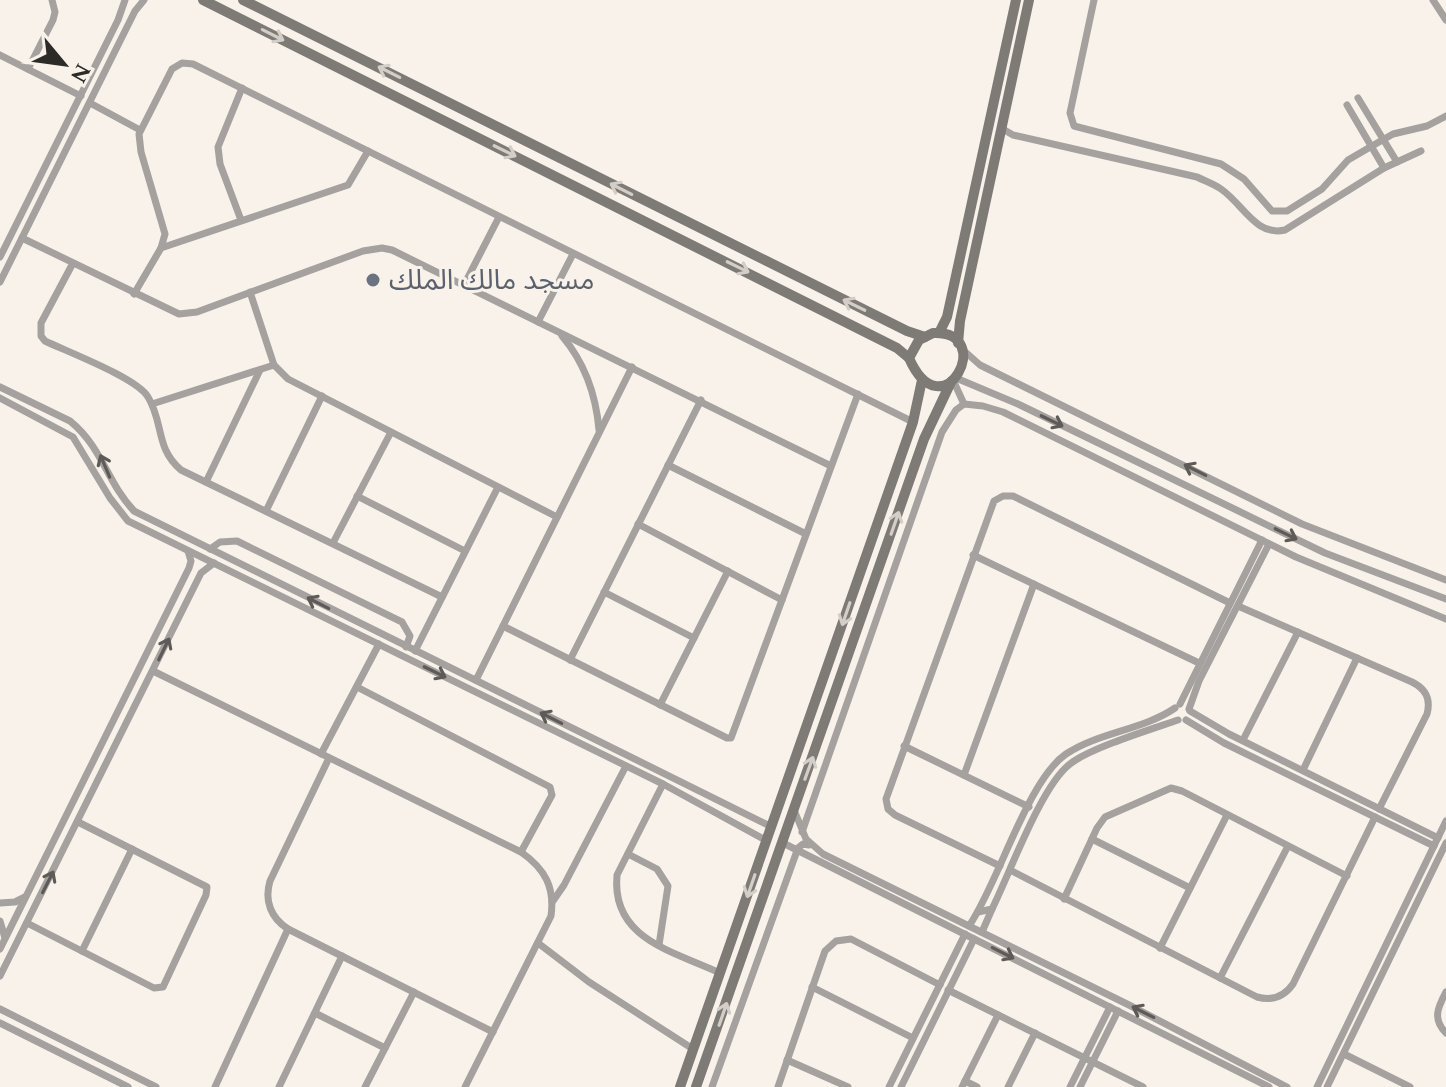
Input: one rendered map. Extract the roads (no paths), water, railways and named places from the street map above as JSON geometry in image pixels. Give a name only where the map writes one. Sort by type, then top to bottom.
[{"type":"street","points":[[28,69],[53,20],[52,0]]},
{"type":"street","points":[[0,257],[118,20],[125,0]]},
{"type":"street","points":[[0,282],[128,25],[144,0]]},
{"type":"street","points":[[203,0],[897,348],[909,358],[914,372],[922,380],[936,386],[953,380],[1018,404],[1325,553],[1446,599]]},
{"type":"street","points":[[243,0],[893,325],[925,337]]},
{"type":"street","points":[[1094,0],[1070,120],[1077,128],[1221,164],[1244,179],[1266,207],[1276,212],[1287,211],[1322,189],[1348,160],[1372,146],[1400,131],[1427,126],[1446,116]]},
{"type":"street","points":[[1433,0],[1446,20]]},
{"type":"street","points":[[696,1087],[924,439],[963,365],[958,328],[1029,2],[1015,1],[955,285],[946,321],[939,333]]},
{"type":"street","points":[[118,20],[128,25]]},
{"type":"street","points":[[336,67],[344,50]]},
{"type":"street","points":[[0,55],[81,96]]},
{"type":"street","points":[[134,294],[161,248],[165,227],[141,152],[140,130],[169,73],[176,66],[193,64],[913,422]]},
{"type":"street","points":[[241,220],[220,164],[218,147],[242,88]]},
{"type":"street","points":[[1358,98],[1397,162]]},
{"type":"street","points":[[90,103],[140,130]]},
{"type":"street","points":[[1347,105],[1384,168]]},
{"type":"street","points":[[1001,128],[1013,135],[1197,177],[1222,190],[1257,224],[1273,232],[1291,227],[1384,168],[1421,151]]},
{"type":"street","points":[[161,248],[348,185],[368,151]]},
{"type":"street","points":[[464,285],[499,217]]},
{"type":"street","points":[[22,238],[179,314],[197,312],[363,251],[382,248],[401,254],[831,466]]},
{"type":"street","points":[[538,322],[573,254]]},
{"type":"street","points":[[73,263],[41,323],[41,336],[45,341],[139,386],[152,404],[164,451],[171,461],[181,470],[442,597]]},
{"type":"street","points":[[955,285],[968,286]]},
{"type":"street","points":[[250,292],[274,365],[288,379],[557,517]]},
{"type":"street","points":[[558,331],[575,353],[588,378],[600,432]]},
{"type":"street","points":[[909,358],[919,340],[939,333],[950,336],[980,365],[1302,524],[1446,580]]},
{"type":"street","points":[[152,404],[274,365]]},
{"type":"street","points":[[476,680],[632,367]]},
{"type":"street","points":[[206,482],[260,370]]},
{"type":"street","points":[[680,1087],[913,422],[922,380]]},
{"type":"street","points":[[953,380],[964,404]]},
{"type":"street","points":[[1018,404],[1026,386]]},
{"type":"street","points":[[0,387],[70,421],[79,429],[99,452],[113,485],[134,511],[772,827]]},
{"type":"street","points":[[503,626],[727,738],[733,736],[858,394]]},
{"type":"street","points":[[266,511],[322,396]]},
{"type":"street","points":[[16,406],[20,397]]},
{"type":"street","points":[[0,398],[73,437],[110,498],[128,521],[663,784],[767,841]]},
{"type":"street","points":[[570,660],[701,400]]},
{"type":"street","points":[[802,832],[942,432],[956,410],[964,404],[1003,412],[1265,542],[1354,583],[1446,619]]},
{"type":"street","points":[[333,543],[391,432]]},
{"type":"street","points":[[668,465],[806,534]]},
{"type":"street","points":[[415,651],[498,487]]},
{"type":"street","points":[[357,496],[465,551]]},
{"type":"street","points":[[1000,866],[895,815],[888,809],[886,799],[991,505],[1003,496],[1013,496],[1234,604],[1419,685],[1428,698],[1427,714],[1293,984],[1285,993],[1264,999],[1010,870]]},
{"type":"street","points":[[638,524],[782,600]]},
{"type":"street","points":[[210,549],[220,542],[237,541],[402,622],[410,636],[406,647]]},
{"type":"street","points":[[982,932],[1049,789],[1063,769],[1083,756],[1182,720],[1190,710],[1196,688],[1265,542]]},
{"type":"street","points":[[0,949],[189,568],[191,561],[188,551]]},
{"type":"street","points":[[973,555],[1199,663]]},
{"type":"street","points":[[0,976],[201,573],[214,563]]},
{"type":"street","points":[[660,705],[728,571]]},
{"type":"street","points":[[964,775],[1034,584]]},
{"type":"street","points":[[604,592],[694,638]]},
{"type":"street","points":[[1234,604],[1199,663],[1174,715],[1436,842]]},
{"type":"street","points":[[353,631],[357,622]]},
{"type":"street","points":[[1243,740],[1298,632]]},
{"type":"street","points":[[379,644],[268,886],[270,909],[288,929],[493,1032]]},
{"type":"street","points":[[1303,770],[1357,658]]},
{"type":"street","points":[[153,671],[521,852],[545,873],[551,887],[551,916],[465,1087]]},
{"type":"street","points":[[357,687],[550,787],[552,795],[521,852]]},
{"type":"street","points":[[969,926],[1049,770],[1070,751],[1178,706],[1303,770],[1377,813]]},
{"type":"street","points":[[904,746],[1029,807]]},
{"type":"street","points":[[553,902],[626,766]]},
{"type":"street","points":[[663,784],[617,875],[619,907],[637,933],[720,973]]},
{"type":"street","points":[[1064,899],[1105,817],[1165,789],[1182,791],[1347,876]]},
{"type":"street","points":[[794,810],[809,845],[823,854],[974,939],[1269,1087]]},
{"type":"street","points":[[731,820],[735,811]]},
{"type":"street","points":[[1160,948],[1227,815]]},
{"type":"street","points":[[1317,1087],[1446,821]]},
{"type":"street","points":[[27,923],[154,988],[163,987],[208,891],[204,884],[78,822]]},
{"type":"street","points":[[1092,839],[1190,888]]},
{"type":"street","points":[[783,843],[982,932],[1287,1087]]},
{"type":"street","points":[[722,1087],[713,1084],[797,851],[800,845],[809,845]]},
{"type":"street","points":[[1220,978],[1288,846]]},
{"type":"street","points":[[1327,1087],[1445,847]]},
{"type":"street","points":[[82,951],[132,849]]},
{"type":"street","points":[[628,854],[657,869],[668,886],[659,945]]},
{"type":"street","points":[[0,903],[15,902],[26,896]]},
{"type":"street","points":[[978,912],[992,909]]},
{"type":"street","points":[[0,921],[4,927],[4,940]]},
{"type":"street","points":[[215,1087],[288,929]]},
{"type":"street","points":[[889,1087],[965,934]]},
{"type":"street","points":[[778,1087],[812,987],[828,947],[836,941],[846,939],[940,985]]},
{"type":"street","points":[[901,1087],[974,939]]},
{"type":"street","points":[[538,943],[589,982],[695,1043],[712,1044]]},
{"type":"street","points":[[279,1087],[342,956]]},
{"type":"street","points":[[1048,976],[1052,967]]},
{"type":"street","points":[[812,987],[913,1038]]},
{"type":"street","points":[[948,990],[1143,1087]]},
{"type":"street","points":[[365,1087],[414,992]]},
{"type":"street","points":[[1446,992],[1437,1009],[1437,1017],[1446,1033]]},
{"type":"street","points":[[0,1009],[156,1087]]},
{"type":"street","points":[[1080,1087],[1089,1060],[1114,1009]]},
{"type":"street","points":[[315,1013],[385,1048]]},
{"type":"street","points":[[977,1087],[964,1084],[998,1015]]},
{"type":"street","points":[[0,1023],[128,1087]]},
{"type":"street","points":[[1008,1087],[1035,1033]]},
{"type":"street","points":[[1344,1054],[1410,1087]]},
{"type":"street","points":[[787,1060],[848,1087]]},
{"type":"street","points":[[1070,1087],[1089,1060]]},
{"type":"place","name":"مسجد مالك الملك","points":[[373,280]]}]
